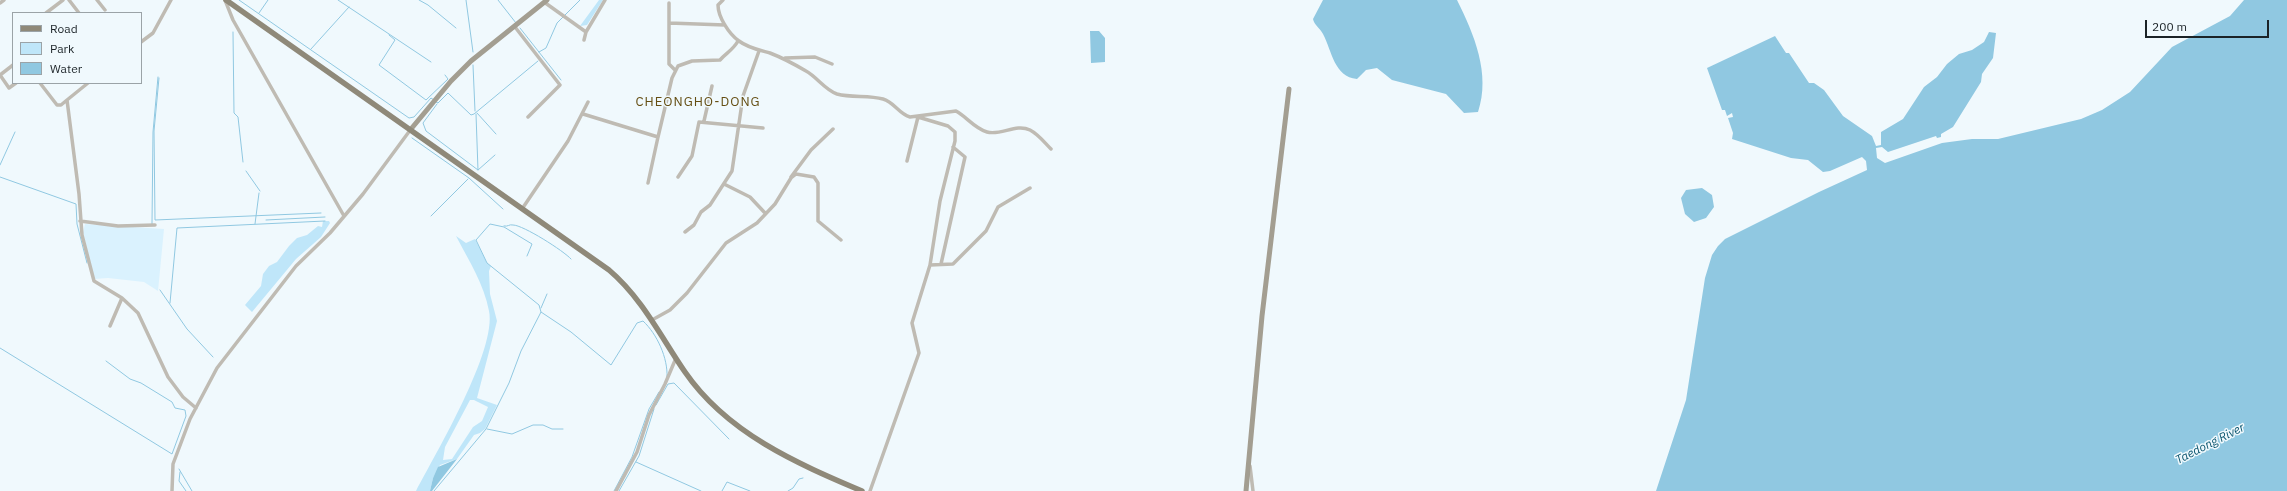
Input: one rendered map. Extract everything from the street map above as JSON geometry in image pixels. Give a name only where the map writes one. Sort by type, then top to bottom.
[{"type":"main road","points":[[225,0],[411,129],[619,278],[652,320],[686,373],[722,413],[756,439],[781,455],[862,491]]},
{"type":"street","points":[[0,3],[4,0]]},
{"type":"street","points":[[47,12],[63,0]]},
{"type":"street","points":[[69,0],[78,12]]},
{"type":"street","points":[[97,0],[105,10]]},
{"type":"street","points":[[142,41],[152,33],[171,0]]},
{"type":"street","points":[[225,0],[234,20],[344,216]]},
{"type":"street","points":[[584,40],[586,32],[605,0]]},
{"type":"street","points":[[723,0],[719,2],[718,9],[725,24],[738,41],[759,51],[784,58],[815,76],[830,91],[837,94],[883,99],[893,104],[905,116],[918,117],[948,126],[956,135],[940,201],[930,265],[912,323],[919,353],[870,491]]},
{"type":"street","points":[[172,491],[173,464],[207,385],[226,356],[296,266],[344,216],[451,80],[546,1],[586,32]]},
{"type":"street","points":[[669,3],[669,64],[675,70]]},
{"type":"street","points":[[669,23],[725,24]]},
{"type":"street","points":[[515,27],[560,85],[528,117]]},
{"type":"street","points":[[648,183],[675,70],[684,63],[692,61],[720,60],[725,54],[733,49],[738,41]]},
{"type":"street","points":[[685,232],[694,225],[697,217],[710,205],[724,184],[734,164],[743,96],[759,51]]},
{"type":"street","points":[[784,58],[816,57],[832,64]]},
{"type":"street","points":[[12,66],[0,75],[9,88],[15,84]]},
{"type":"street","points":[[41,84],[57,105],[61,105],[87,84]]},
{"type":"street","points":[[704,121],[712,86]]},
{"type":"street","points":[[1246,491],[1262,316],[1289,89]]},
{"type":"street","points":[[67,100],[79,194],[80,221],[94,281],[122,298],[130,305],[142,320],[174,387],[196,408]]},
{"type":"street","points":[[522,209],[564,148],[588,102]]},
{"type":"street","points":[[918,117],[941,111],[956,111],[976,127],[987,132],[1002,132],[1020,128],[1030,130],[1051,149]]},
{"type":"street","points":[[583,114],[658,137]]},
{"type":"street","points":[[907,161],[918,117]]},
{"type":"street","points":[[678,177],[692,156],[697,124],[704,121],[763,128]]},
{"type":"street","points":[[652,320],[670,310],[687,293],[726,243],[750,229],[779,198],[811,150],[833,129]]},
{"type":"street","points":[[942,264],[965,157],[954,146]]},
{"type":"street","points":[[791,178],[796,174],[814,177],[818,183],[818,221],[841,240]]},
{"type":"street","points":[[724,184],[750,197],[765,213]]},
{"type":"street","points":[[930,265],[953,264],[986,231],[998,207],[1030,188]]},
{"type":"street","points":[[80,221],[118,226],[155,226]]},
{"type":"street","points":[[110,326],[122,298]]},
{"type":"street","points":[[616,491],[637,452],[649,415],[666,384],[676,357]]},
{"type":"street","points":[[1248,459],[1254,491]]},
{"type":"shaded area","points":[[85,224],[164,229],[158,291],[144,282],[108,278],[94,279],[83,232]]},
{"type":"green space","points":[[599,0],[603,0],[587,25],[580,26]]},
{"type":"green space","points":[[323,221],[329,221],[330,223],[321,237],[296,259],[252,312],[245,305],[261,286],[263,274],[269,266],[277,262],[297,238],[307,235],[318,226],[322,227]]},
{"type":"green space","points":[[456,236],[466,243],[475,239],[487,263],[491,266],[489,271],[490,294],[497,321],[477,398],[497,405],[485,429],[474,435],[457,459],[440,465],[433,478],[430,491],[416,491],[450,428],[475,375],[484,350],[489,328],[489,311],[484,291]],"holes":[[[470,400],[474,400],[488,407],[482,421],[473,427],[452,459],[443,460],[445,447]]]},
{"type":"water","points":[[1323,0],[1457,0],[1475,40],[1482,69],[1482,98],[1478,112],[1464,113],[1446,94],[1392,80],[1377,68],[1366,70],[1357,79],[1343,74],[1335,62],[1323,34],[1313,19]]},
{"type":"water","name":"Taedong River","points":[[2244,0],[2287,0],[2287,491],[1656,491],[1686,400],[1705,278],[1712,255],[1725,239],[1867,170],[1866,161],[1862,157],[1830,171],[1823,172],[1808,160],[1791,158],[1732,139],[1733,133],[1728,118],[1733,117],[1732,113],[1727,116],[1725,110],[1722,110],[1707,68],[1775,36],[1786,53],[1789,53],[1809,83],[1814,83],[1824,90],[1843,116],[1872,136],[1876,146],[1881,145],[1881,132],[1903,119],[1924,87],[1937,77],[1947,64],[1959,54],[1972,50],[1984,42],[1989,32],[1996,33],[1993,58],[1982,74],[1981,82],[1953,127],[1941,134],[1941,137],[1937,138],[1936,136],[1888,152],[1882,147],[1876,148],[1877,158],[1885,163],[1942,143],[1972,139],[1998,139],[2081,119],[2102,110],[2130,92],[2172,47],[2230,16]]},
{"type":"water","points":[[1090,31],[1099,31],[1105,38],[1105,62],[1091,63]]},
{"type":"water","points":[[1702,188],[1712,195],[1714,207],[1706,218],[1694,222],[1685,214],[1681,198],[1686,190]]},
{"type":"water","points":[[457,459],[432,491],[430,491],[433,478],[438,467]]},
{"type":"waterway","points":[[239,0],[409,118],[414,117],[431,98],[434,100]]},
{"type":"waterway","points":[[259,13],[268,0]]},
{"type":"waterway","points":[[338,0],[431,62]]},
{"type":"waterway","points":[[419,0],[428,5],[456,28]]},
{"type":"waterway","points":[[466,0],[473,52]]},
{"type":"waterway","points":[[498,0],[516,23]]},
{"type":"waterway","points":[[539,52],[546,48],[557,23],[580,0]]},
{"type":"waterway","points":[[311,49],[349,7]]},
{"type":"waterway","points":[[520,28],[561,80]]},
{"type":"waterway","points":[[233,32],[234,113],[238,117],[243,162]]},
{"type":"waterway","points":[[389,35],[395,40],[379,65],[426,100],[448,79],[445,75]]},
{"type":"waterway","points":[[436,102],[438,103],[448,93],[471,115],[474,114],[538,61]]},
{"type":"waterway","points":[[473,65],[475,111]]},
{"type":"waterway","points":[[152,224],[153,132],[158,77]]},
{"type":"waterway","points":[[159,78],[154,131],[155,220],[321,213]]},
{"type":"waterway","points":[[437,104],[423,123],[426,131],[478,170],[495,155]]},
{"type":"waterway","points":[[477,113],[496,134]]},
{"type":"waterway","points":[[476,114],[478,170]]},
{"type":"waterway","points":[[0,165],[15,132]]},
{"type":"waterway","points":[[412,138],[469,178],[503,209]]},
{"type":"waterway","points":[[246,171],[260,191]]},
{"type":"waterway","points":[[0,177],[76,204],[77,224],[87,263]]},
{"type":"waterway","points":[[431,216],[468,179]]},
{"type":"waterway","points":[[255,224],[259,193]]},
{"type":"waterway","points":[[266,220],[325,217]]},
{"type":"waterway","points":[[170,303],[177,228],[325,221]]},
{"type":"waterway","points":[[527,256],[532,244],[504,227],[490,224],[476,240],[487,263],[539,305],[541,312]]},
{"type":"waterway","points":[[504,226],[513,225],[525,229],[552,245],[571,259]]},
{"type":"waterway","points":[[160,290],[187,329],[213,357]]},
{"type":"waterway","points":[[541,308],[547,294]]},
{"type":"waterway","points":[[434,491],[486,429],[509,383],[521,351],[541,312],[571,332],[611,365],[637,323],[643,321],[653,333],[661,347],[666,362],[667,377]]},
{"type":"waterway","points":[[0,348],[172,454],[186,416],[185,410],[175,408],[172,402],[141,383],[130,379],[106,361]]},
{"type":"waterway","points":[[656,405],[668,384],[674,383],[729,439]]},
{"type":"waterway","points":[[614,491],[632,457],[649,409],[659,392]]},
{"type":"waterway","points":[[619,491],[639,456],[654,409]]},
{"type":"waterway","points":[[487,429],[512,434],[533,425],[543,425],[552,429],[563,429]]},
{"type":"waterway","points":[[636,462],[701,491]]},
{"type":"waterway","points":[[179,469],[192,491]]},
{"type":"waterway","points":[[180,472],[179,481],[186,491]]},
{"type":"waterway","points":[[788,491],[793,488],[799,479],[803,478]]},
{"type":"waterway","points":[[722,491],[727,482],[750,491]]},
{"type":"district","name":"CHEONGHO-DONG","points":[[698,102]]}]
